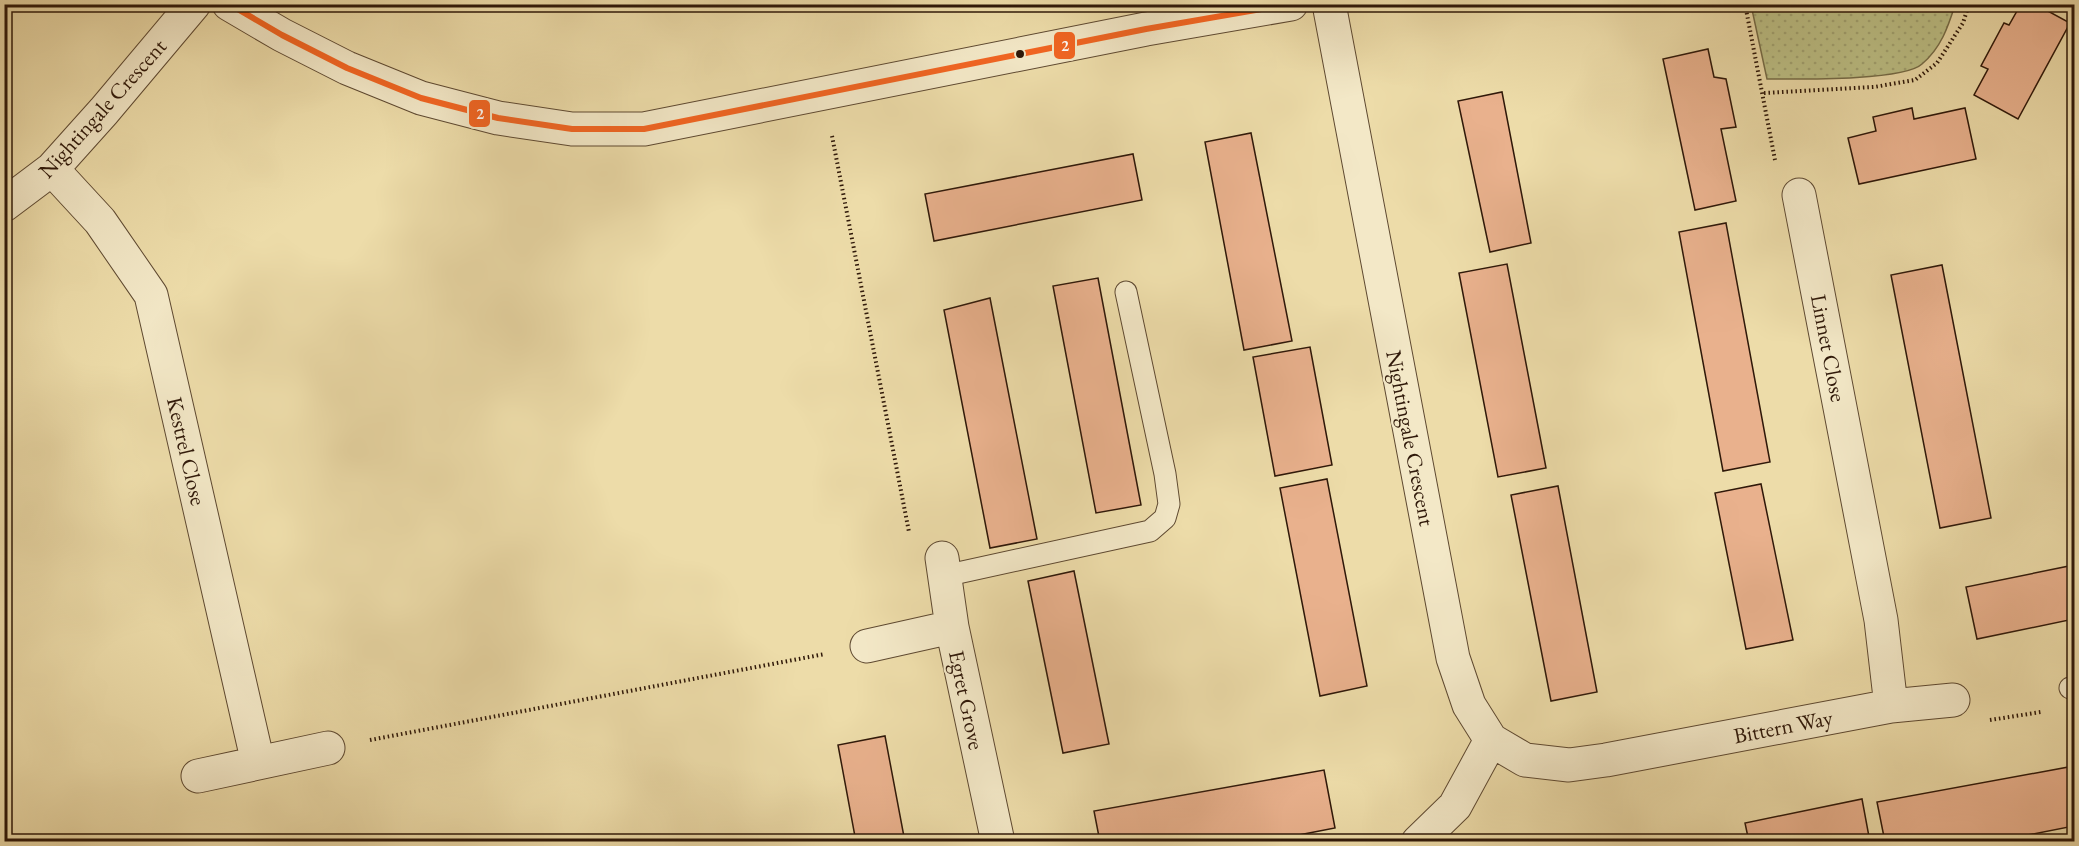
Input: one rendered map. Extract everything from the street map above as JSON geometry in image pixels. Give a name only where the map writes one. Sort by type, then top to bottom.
[{"type":"street","name":"Nightingale Crescent","points":[[4,205],[52,169],[194,4]]},
{"type":"street","points":[[229,4],[282,35],[347,68],[421,98],[498,118],[572,129],[644,129],[1146,29],[1291,4]]},
{"type":"street","name":"Nightingale Crescent","points":[[1329,4],[1453,658],[1469,705],[1491,740]]},
{"type":"street","name":"Kestrel Close","points":[[52,169],[100,221],[151,295],[258,764]]},
{"type":"street","name":"Linnet Close","points":[[1799,195],[1881,620],[1891,706]]},
{"type":"street","name":"Egret Grove","points":[[943,567],[952,627],[998,842]]},
{"type":"street","points":[[867,646],[952,627]]},
{"type":"street","name":"Bittern Way","points":[[1491,740],[1525,760],[1569,765],[1891,706],[1953,700]]},
{"type":"street","points":[[1419,842],[1455,806],[1491,740]]},
{"type":"street","points":[[198,776],[328,748]]},
{"type":"lane","points":[[943,567],[1150,531],[1166,518],[1169,504],[1165,474],[1126,292]]},
{"type":"path","points":[[1745,4],[1764,93],[1780,187],[1799,195]]},
{"type":"path","points":[[1764,93],[1874,87],[1915,80],[1937,63],[1963,23],[1969,4]]},
{"type":"path","points":[[823,94],[913,552],[943,567]]},
{"type":"path","points":[[328,748],[867,646]]},
{"type":"path","points":[[1953,700],[1983,721],[2049,711]]},
{"type":"green space","points":[[1751,4],[1955,5],[1939,44],[1929,58],[1911,70],[1873,76],[1767,79]]},
{"type":"building","points":[[2021,4],[2035,4],[2070,23],[2018,119],[1974,95],[1988,69],[1981,66],[2004,23],[2009,25]]},
{"type":"building","points":[[1708,49],[1714,77],[1726,79],[1736,127],[1721,129],[1736,201],[1695,210],[1663,59]]},
{"type":"building","points":[[1502,92],[1531,243],[1490,252],[1458,101]]},
{"type":"building","points":[[1912,108],[1914,119],[1965,108],[1976,159],[1859,184],[1848,138],[1876,131],[1873,117]]},
{"type":"building","points":[[1251,133],[1292,341],[1244,350],[1205,142]]},
{"type":"building","points":[[1133,154],[1142,200],[934,241],[925,194]]},
{"type":"building","points":[[1726,223],[1770,462],[1723,471],[1679,232]]},
{"type":"building","points":[[1507,264],[1546,468],[1498,477],[1459,273]]},
{"type":"building","points":[[1942,265],[1991,518],[1940,528],[1891,275]]},
{"type":"building","points":[[1098,278],[1141,505],[1096,513],[1053,286]]},
{"type":"building","points":[[990,298],[1037,539],[990,548],[944,310]]},
{"type":"building","points":[[1310,347],[1332,465],[1275,476],[1253,357]]},
{"type":"building","points":[[1327,479],[1367,686],[1320,696],[1280,488]]},
{"type":"building","points":[[1761,484],[1793,640],[1746,649],[1715,493]]},
{"type":"building","points":[[1558,486],[1597,692],[1551,701],[1511,495]]},
{"type":"building","points":[[2074,565],[2074,619],[1977,639],[1966,587]]},
{"type":"building","points":[[1074,571],[1109,744],[1063,753],[1028,581]]},
{"type":"building","points":[[885,736],[905,842],[856,842],[838,745]]},
{"type":"building","points":[[2074,766],[2074,826],[1992,842],[1885,842],[1877,802]]},
{"type":"building","points":[[1324,770],[1335,828],[1263,842],[1100,842],[1094,811]]},
{"type":"building","points":[[1862,799],[1870,842],[1749,842],[1745,823]]},
{"type":"transit line","name":"2","points":[[229,4],[282,35],[347,68],[421,98],[498,118],[572,129],[644,129],[1146,29],[1291,4]]}]
